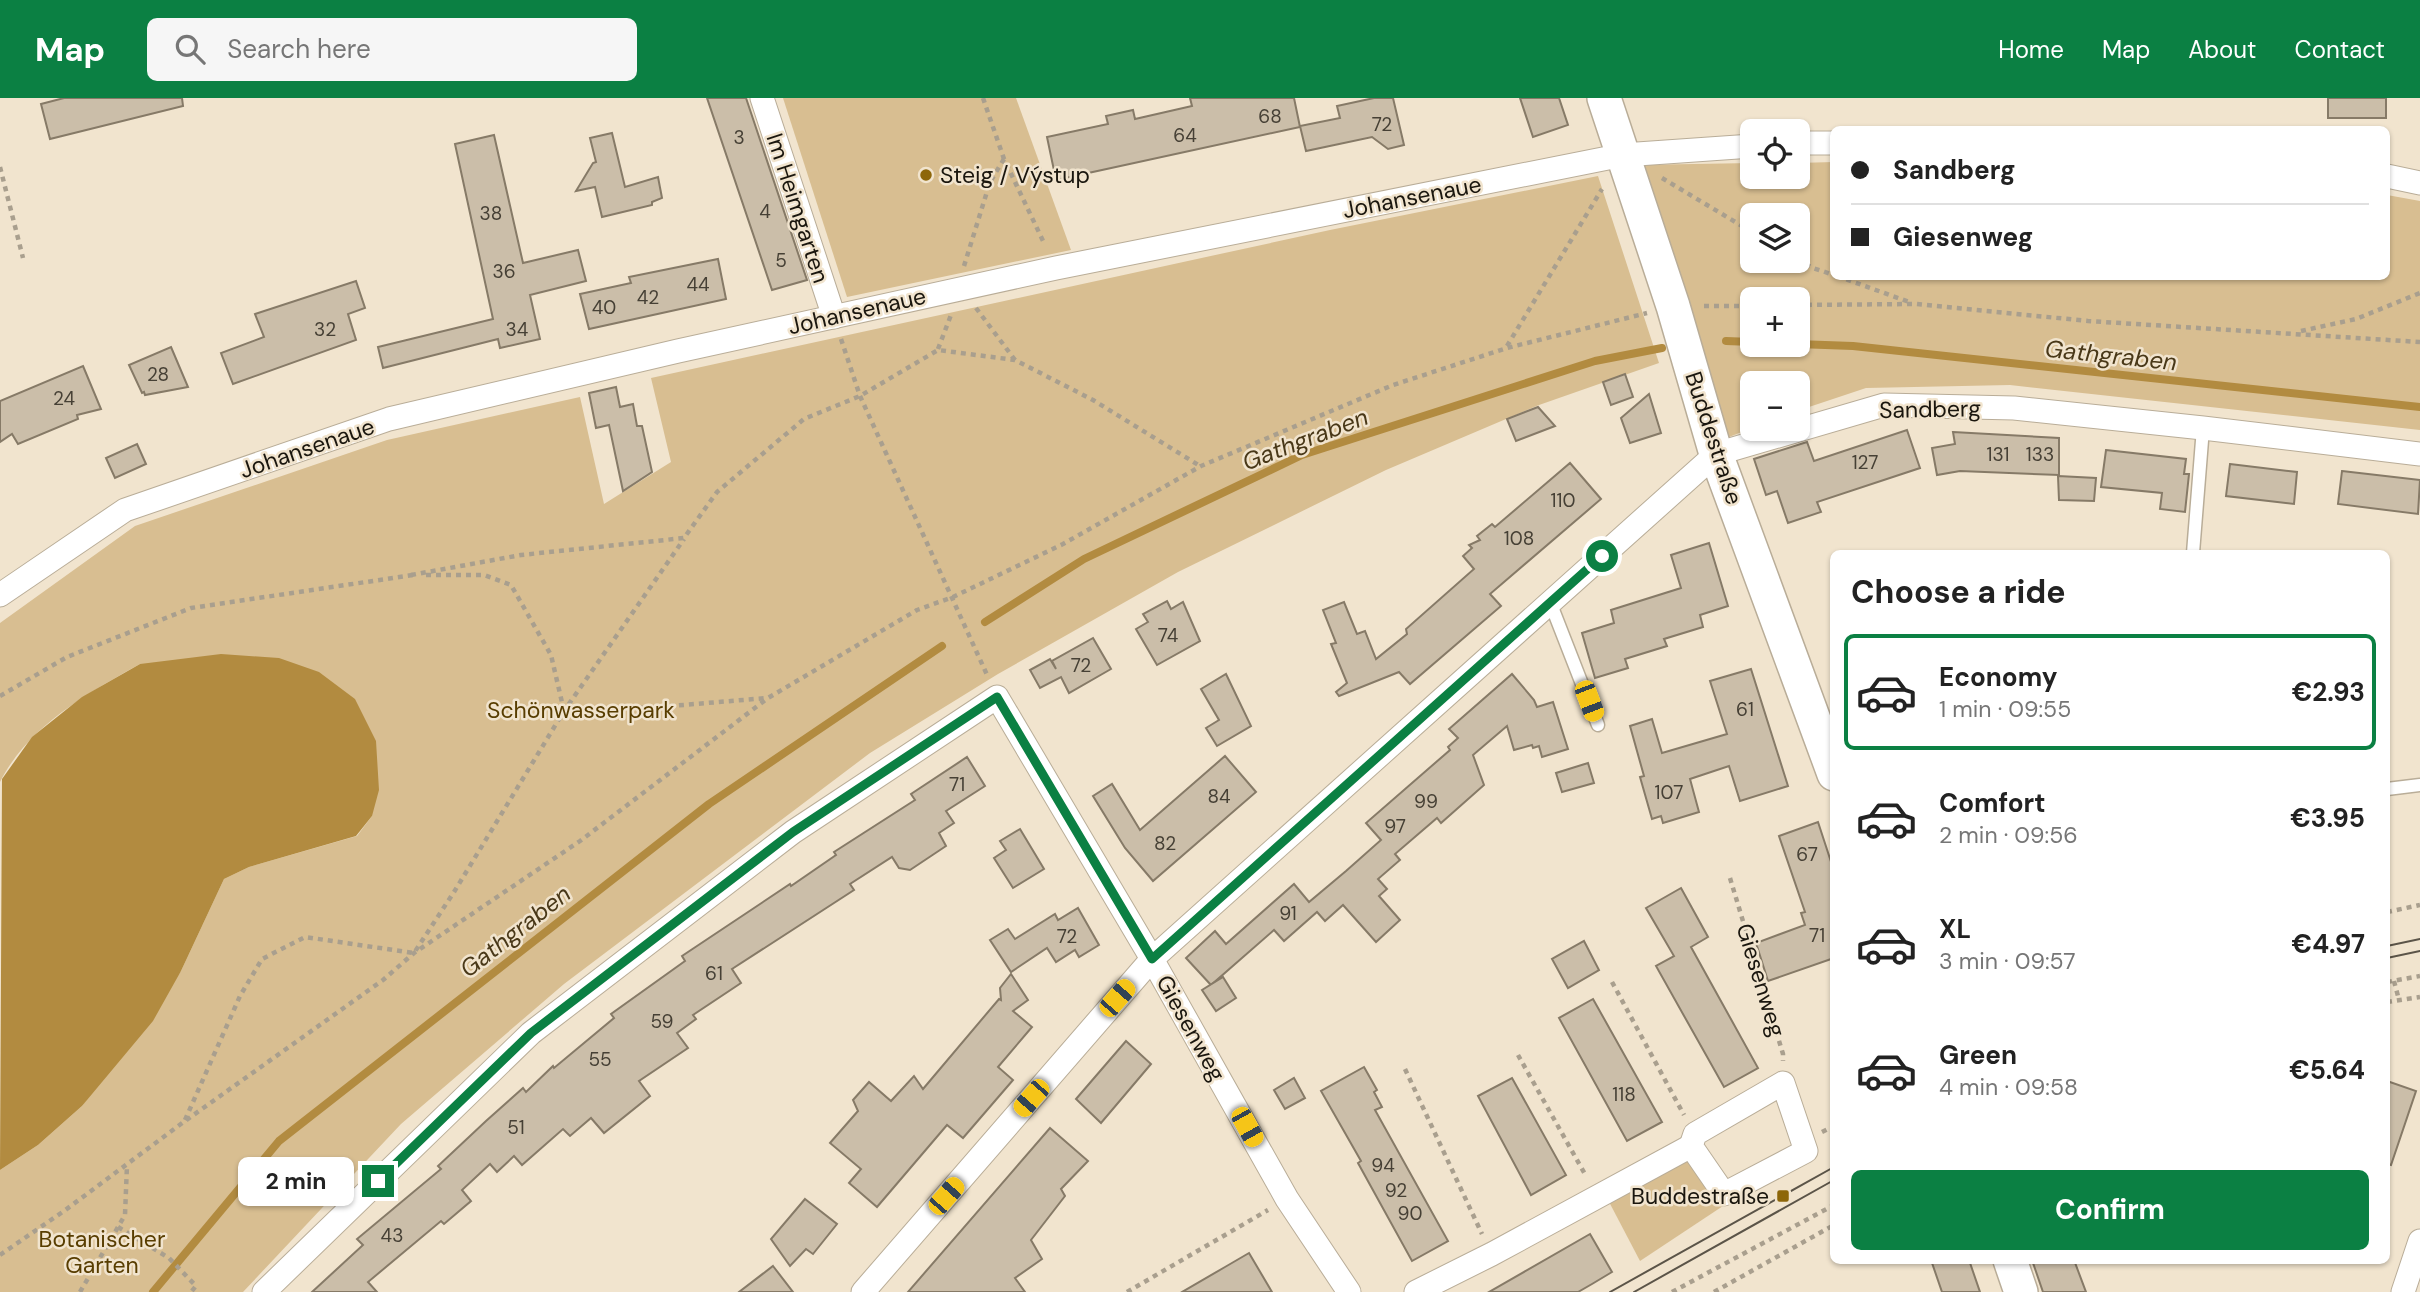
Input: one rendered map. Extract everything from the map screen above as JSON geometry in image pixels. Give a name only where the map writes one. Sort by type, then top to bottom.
[{"type":"main road","name":"Buddestraße","points":[[1604,98],[1673,306],[1716,454],[1830,763]]},
{"type":"main road","points":[[2011,1264],[2021,1292]]},
{"type":"street","name":"Im Heimgarten","points":[[762,98],[834,317]]},
{"type":"street","points":[[1810,143],[1830,143]]},
{"type":"street","name":"Johansenaue","points":[[0,595],[125,510],[389,419],[665,354],[1056,268],[1623,155],[1740,147]]},
{"type":"street","points":[[2390,177],[2420,183]]},
{"type":"street","name":"Sandberg","points":[[863,1292],[1152,959],[1716,454],[1884,405],[2014,408],[2420,454]]},
{"type":"street","points":[[264,1292],[531,1033],[793,832],[997,697]]},
{"type":"street","name":"Giesenweg","points":[[997,697],[1152,959],[1287,1199],[1349,1292]]},
{"type":"street","points":[[1416,1292],[1492,1254],[1597,1195],[1693,1140],[1783,1083],[1806,1151],[1724,1194],[1693,1140]]},
{"type":"street","points":[[2403,1292],[2420,1241]]},
{"type":"lane","points":[[2193,550],[2203,428]]},
{"type":"lane","points":[[1550,602],[1598,725]]},
{"type":"lane","points":[[2390,789],[2420,785]]},
{"type":"path","points":[[983,98],[1004,159],[1056,268]]},
{"type":"path","points":[[1507,348],[1623,155],[1740,225]]},
{"type":"path","points":[[1004,159],[990,182],[964,260],[961,288],[1015,360]]},
{"type":"path","points":[[0,167],[23,258]]},
{"type":"path","points":[[1810,266],[1830,274]]},
{"type":"path","points":[[1847,280],[1916,304]]},
{"type":"path","points":[[2293,332],[2356,319],[2420,293]]},
{"type":"path","points":[[1810,305],[1916,304],[2088,321],[2420,342]]},
{"type":"path","points":[[0,1255],[383,980],[414,953],[580,841],[768,698],[916,610],[953,597],[1063,544],[1200,467],[1393,385],[1507,348],[1673,306],[1740,306]]},
{"type":"path","points":[[834,317],[860,396],[997,697]]},
{"type":"path","points":[[414,953],[564,711],[717,492],[804,419],[860,396],[938,350],[1015,360],[1093,400],[1200,467]]},
{"type":"path","points":[[0,696],[67,657],[191,608],[411,575],[521,555],[684,538]]},
{"type":"path","points":[[411,575],[484,575],[511,585],[551,655],[564,711]]},
{"type":"path","points":[[564,711],[768,698]]},
{"type":"path","name":"Giesenweg","points":[[1730,878],[1783,1054],[1783,1083]]},
{"type":"path","points":[[2390,911],[2420,905]]},
{"type":"path","points":[[185,1121],[240,996],[262,959],[306,937],[414,953]]},
{"type":"path","points":[[2390,982],[2420,976]]},
{"type":"path","points":[[2395,981],[2399,1000]]},
{"type":"path","points":[[1612,982],[1693,1140]]},
{"type":"path","points":[[2390,1002],[2420,997]]},
{"type":"path","points":[[1518,1055],[1597,1195]]},
{"type":"path","points":[[1405,1069],[1492,1254]]},
{"type":"path","points":[[80,1292],[125,1215],[127,1165]]},
{"type":"path","points":[[1127,1292],[1287,1199]]},
{"type":"path","points":[[1672,1292],[1830,1207]]},
{"type":"path","points":[[118,1227],[169,1258],[196,1286],[191,1292]]},
{"type":"path","points":[[1714,1292],[1830,1227]]},
{"type":"green space","points":[[783,98],[1016,98],[1071,250],[847,297]]},
{"type":"green space","points":[[1830,162],[1830,280],[2390,280],[2390,196],[2420,201],[2420,430],[2010,385],[1866,388],[1810,407],[1810,371],[1740,371],[1740,433],[1729,437],[1636,165],[1740,163],[1740,189],[1810,189],[1810,163]]},
{"type":"green space","name":"Schönwasserpark","points":[[1598,176],[1659,363],[1539,405],[1386,470],[1178,572],[998,674],[870,753],[564,984],[401,1124],[243,1292],[0,1292],[0,1170],[38,1145],[82,1106],[181,971],[224,879],[249,867],[357,836],[372,816],[140,664],[80,699],[43,728],[26,744],[0,782],[0,623],[135,526],[387,440],[580,397],[604,504],[671,462],[651,378],[1330,230]]},
{"type":"green space","points":[[1687,1154],[1723,1206],[1640,1261],[1607,1198]]},
{"type":"shaded area","points":[[221,654],[279,658],[319,672],[355,699],[376,741],[379,790],[372,816],[356,836],[249,867],[224,879],[181,971],[153,1021],[82,1106],[38,1145],[0,1170],[2,779],[32,737],[82,697],[140,664]]},
{"type":"building","points":[[64,98],[182,98],[183,106],[50,139],[41,104]]},
{"type":"building","points":[[707,98],[746,98],[807,280],[772,290]]},
{"type":"building","points":[[1190,98],[1294,98],[1300,127],[1056,180],[1047,137],[1108,124],[1106,116],[1133,110],[1135,119],[1192,106]]},
{"type":"building","points":[[1374,98],[1393,98],[1404,145],[1388,149],[1372,137],[1306,151],[1300,126],[1340,118],[1337,106]]},
{"type":"building","points":[[1520,98],[1559,98],[1568,125],[1533,137]]},
{"type":"building","points":[[2328,98],[2386,98],[2386,118],[2328,118]]},
{"type":"building","points":[[612,133],[625,187],[658,177],[662,198],[652,202],[652,205],[602,217],[595,187],[576,191],[596,162],[590,138]]},
{"type":"building","points":[[494,135],[523,263],[578,250],[586,281],[530,295],[540,339],[500,348],[498,339],[383,368],[378,347],[493,319],[455,144]]},
{"type":"building","points":[[718,259],[726,299],[589,329],[580,294],[631,283],[629,277]]},
{"type":"building","points":[[356,281],[365,308],[348,314],[356,340],[233,384],[221,353],[264,337],[255,314]]},
{"type":"building","points":[[171,347],[188,387],[145,395],[129,365]]},
{"type":"building","points":[[83,366],[101,409],[77,415],[78,419],[18,444],[12,434],[0,442],[0,401]]},
{"type":"building","points":[[1625,374],[1633,397],[1611,405],[1603,382]]},
{"type":"building","points":[[616,387],[620,407],[633,404],[637,426],[642,426],[652,472],[623,491],[609,425],[596,428],[589,393]]},
{"type":"building","points":[[1649,394],[1661,433],[1630,443],[1621,418]]},
{"type":"building","points":[[1538,407],[1555,426],[1516,441],[1507,419]]},
{"type":"building","points":[[1907,430],[1920,468],[1817,502],[1821,512],[1788,523],[1777,491],[1766,495],[1754,459],[1807,442],[1814,461]]},
{"type":"building","points":[[1953,432],[2059,438],[2059,475],[1960,471],[1937,475],[1932,448],[1955,444]]},
{"type":"building","points":[[137,444],[146,464],[115,478],[106,458]]},
{"type":"building","points":[[2106,450],[2186,459],[2184,474],[2189,474],[2185,512],[2160,509],[2162,493],[2101,487]]},
{"type":"building","points":[[1570,463],[1601,499],[1490,594],[1501,606],[1410,684],[1399,672],[1339,696],[1336,692],[1347,683],[1331,644],[1336,643],[1323,610],[1344,602],[1357,634],[1365,631],[1376,659],[1407,634],[1406,629],[1474,569],[1463,556],[1472,548],[1469,545],[1480,540],[1477,536],[1492,524],[1495,527]]},
{"type":"building","points":[[2230,464],[2297,472],[2294,504],[2226,496]]},
{"type":"building","points":[[2342,471],[2420,480],[2418,514],[2338,504]]},
{"type":"building","points":[[2058,476],[2096,478],[2094,501],[2059,500]]},
{"type":"building","points":[[1709,543],[1728,606],[1700,615],[1703,627],[1664,639],[1667,646],[1625,659],[1628,668],[1595,678],[1582,633],[1614,623],[1611,610],[1681,588],[1671,555]]},
{"type":"building","points":[[1167,601],[1171,609],[1183,602],[1200,641],[1157,665],[1136,629],[1148,622],[1143,614]]},
{"type":"building","points":[[1093,638],[1111,669],[1069,693],[1061,677],[1040,688],[1030,670],[1050,659],[1056,669],[1052,661]]},
{"type":"building","points":[[1751,669],[1788,786],[1740,801],[1729,766],[1690,779],[1699,812],[1663,823],[1661,816],[1652,819],[1640,777],[1644,776],[1630,726],[1652,719],[1662,753],[1727,734],[1710,681]]},
{"type":"building","points":[[1226,674],[1251,726],[1217,746],[1206,728],[1219,720],[1201,689]]},
{"type":"building","points":[[1512,674],[1537,707],[1553,702],[1568,749],[1542,757],[1539,746],[1514,750],[1507,726],[1473,755],[1484,785],[1441,823],[1437,818],[1395,854],[1400,860],[1378,879],[1387,889],[1379,896],[1400,920],[1376,942],[1343,905],[1325,921],[1317,912],[1284,941],[1274,930],[1211,985],[1186,958],[1215,931],[1226,944],[1294,884],[1309,902],[1346,871],[1381,840],[1366,823],[1450,750],[1448,747],[1458,738],[1449,729]]},
{"type":"building","points":[[1225,756],[1256,792],[1153,881],[1125,848],[1093,796],[1112,784],[1140,830]]},
{"type":"building","points":[[967,757],[985,786],[946,811],[954,823],[939,833],[946,846],[910,870],[899,868],[892,857],[850,884],[854,890],[732,969],[741,983],[693,1015],[696,1019],[677,1033],[688,1048],[639,1081],[650,1096],[604,1133],[591,1118],[570,1136],[563,1129],[522,1165],[514,1156],[497,1172],[490,1164],[462,1190],[471,1201],[444,1224],[441,1221],[368,1282],[377,1292],[312,1292],[363,1245],[357,1239],[441,1169],[438,1166],[486,1121],[523,1088],[526,1092],[553,1066],[554,1068],[614,1018],[611,1014],[685,961],[682,956],[790,884],[791,886],[836,855],[834,852],[915,800],[911,794]]},
{"type":"building","points":[[1588,763],[1594,783],[1562,792],[1556,773]]},
{"type":"building","points":[[1818,822],[1830,859],[1830,959],[1768,981],[1756,943],[1805,925],[1801,913],[1805,912],[1779,836]]},
{"type":"building","points":[[1020,829],[1044,869],[1013,888],[994,858],[1006,850],[1000,841]]},
{"type":"building","points":[[1681,888],[1708,937],[1691,947],[1758,1068],[1724,1087],[1656,966],[1674,956],[1646,908]]},
{"type":"building","points":[[1078,908],[1099,945],[1079,957],[1075,950],[1056,962],[1047,948],[1011,972],[990,940],[1008,929],[1015,939],[1055,914],[1058,920]]},
{"type":"building","points":[[1584,941],[1599,970],[1568,988],[1552,959]]},
{"type":"building","points":[[1011,974],[1028,1000],[1013,1011],[1032,1027],[998,1067],[1013,1080],[963,1138],[947,1125],[877,1207],[849,1183],[861,1169],[830,1143],[858,1111],[853,1100],[869,1082],[891,1101],[914,1076],[923,1089],[999,999],[1001,1000],[1000,988]]},
{"type":"building","points":[[1223,977],[1236,998],[1216,1011],[1202,990]]},
{"type":"building","points":[[1593,999],[1662,1122],[1627,1141],[1559,1018]]},
{"type":"building","points":[[1126,1041],[1151,1064],[1101,1123],[1076,1099]]},
{"type":"building","points":[[1364,1067],[1377,1090],[1374,1092],[1382,1107],[1375,1110],[1448,1241],[1412,1261],[1358,1163],[1361,1161],[1321,1091]]},
{"type":"building","points":[[1294,1078],[1305,1098],[1285,1109],[1274,1090]]},
{"type":"building","points":[[1512,1078],[1566,1175],[1531,1195],[1478,1096]]},
{"type":"building","points":[[2390,1082],[2416,1091],[2390,1165]]},
{"type":"building","points":[[1050,1128],[1088,1161],[1061,1189],[1065,1196],[1031,1240],[1042,1259],[1015,1278],[1025,1292],[908,1292]]},
{"type":"building","points":[[805,1199],[837,1224],[813,1254],[806,1249],[790,1266],[771,1239]]},
{"type":"building","points":[[1590,1234],[1612,1272],[1592,1284],[1578,1292],[1489,1292]]},
{"type":"building","points":[[1249,1253],[1272,1292],[1182,1292],[1225,1267]]},
{"type":"building","points":[[1932,1264],[1970,1264],[1980,1292],[1942,1292]]},
{"type":"building","points":[[2033,1264],[2076,1264],[2086,1292],[2043,1292]]},
{"type":"building","points":[[773,1266],[793,1292],[739,1292]]},
{"type":"waterway","name":"Gathgraben","points":[[1726,341],[1740,342]]},
{"type":"waterway","name":"Gathgraben","points":[[1810,344],[1853,346],[2420,407]]},
{"type":"waterway","name":"Gathgraben","points":[[985,622],[1084,559],[1302,455],[1595,361],[1662,348]]},
{"type":"waterway","name":"Gathgraben","points":[[153,1292],[279,1141],[709,804],[942,646]]},
{"type":"tram line","points":[[2390,945],[2420,939]]},
{"type":"tram line","points":[[2390,957],[2420,951]]},
{"type":"tram line","points":[[1610,1292],[1830,1169]]},
{"type":"tram line","points":[[1634,1292],[1830,1182]]},
{"type":"place","name":"Steig / Výstup","points":[[926,175]]},
{"type":"place","name":"Buddestraße","points":[[1783,1196]]},
{"type":"route","points":[[378,1181],[531,1033],[793,832],[997,697],[1152,959],[1602,556]]},
{"type":"park label","name":"Botanischer Garten","points":[[102,1252]]}]
